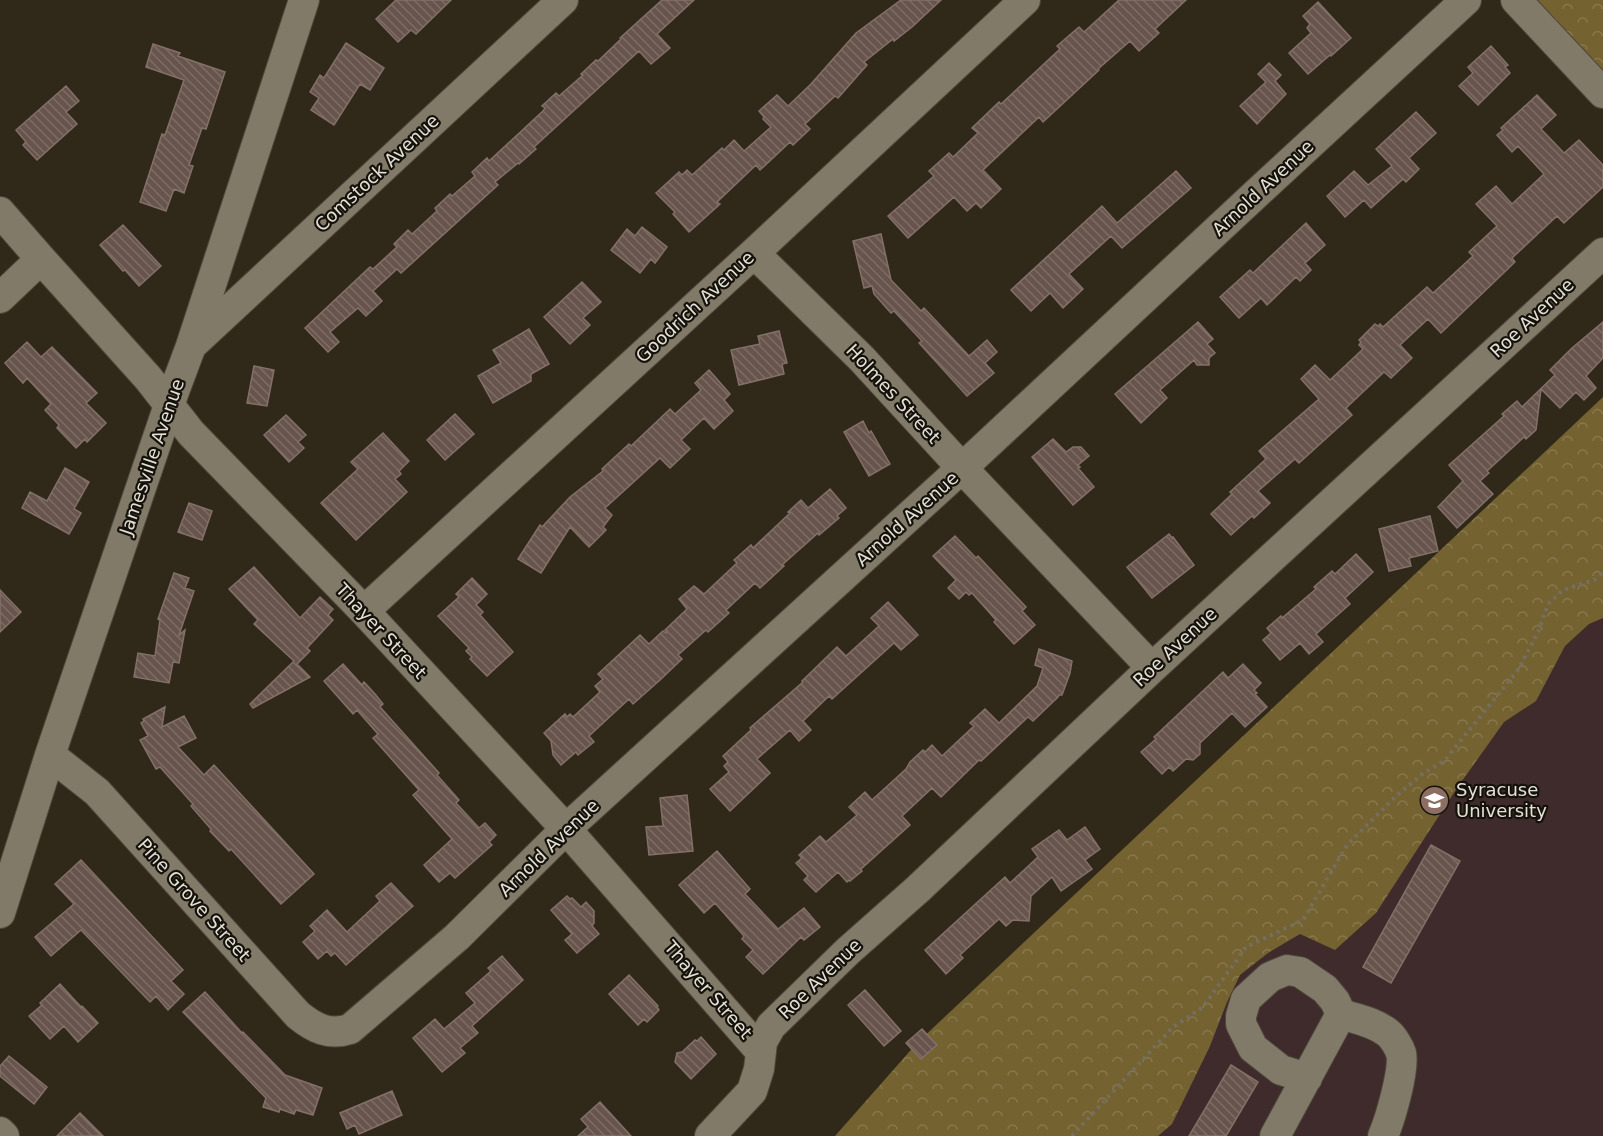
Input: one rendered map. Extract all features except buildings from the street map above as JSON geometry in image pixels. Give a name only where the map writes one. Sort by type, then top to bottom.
[{"type":"street","name":"Jamesville Avenue","points":[[0,913],[50,755],[191,346],[304,0]]},
{"type":"street","name":"Comstock Avenue","points":[[191,346],[563,0]]},
{"type":"street","name":"Goodrich Avenue","points":[[364,611],[754,253],[1025,0]]},
{"type":"street","name":"Arnold Avenue","points":[[342,1031],[350,1029],[457,937],[566,829],[962,468],[1466,0]]},
{"type":"street","points":[[1516,0],[1603,93]]},
{"type":"street","name":"Thayer Street","points":[[0,212],[148,378],[191,433],[364,611],[566,829],[760,1052]]},
{"type":"street","name":"Holmes Street","points":[[754,253],[862,359],[1152,668]]},
{"type":"street","name":"Roe Avenue","points":[[710,1136],[752,1091],[759,1069],[762,1042],[771,1026],[848,951],[918,889],[1152,668],[1603,253]]},
{"type":"street","points":[[0,298],[41,259]]},
{"type":"street","name":"Pine Grove Street","points":[[50,755],[97,792],[298,1015],[310,1025],[330,1032],[342,1031]]},
{"type":"street","points":[[1307,1078],[1281,1070],[1253,1048],[1241,1024],[1246,999],[1270,977],[1287,970],[1300,972],[1325,989],[1335,1001],[1341,1014],[1378,1026],[1391,1035],[1401,1054],[1400,1077],[1383,1136]]},
{"type":"street","points":[[1275,1136],[1341,1014]]},
{"type":"street","points":[[0,1132],[4,1136]]},
{"type":"path","points":[[1072,1136],[1172,1028],[1203,1006],[1246,947],[1303,920],[1347,845],[1395,797],[1421,775],[1445,760],[1518,670],[1539,630],[1548,604],[1563,590],[1594,580],[1603,572]]},
{"type":"shaded area","name":"Syracuse University","points":[[1603,465],[1603,1136],[930,1136]]},
{"type":"green space","points":[[1537,0],[1603,0],[1603,73]]},
{"type":"green space","points":[[1603,397],[1603,618],[1589,624],[1565,646],[1536,701],[1504,722],[1457,788],[1376,913],[1335,950],[1300,934],[1268,953],[1240,975],[1210,1046],[1172,1124],[1158,1136],[835,1136],[917,1043]]},
{"type":"place","name":"Syracuse University","points":[[1435,800]]}]
